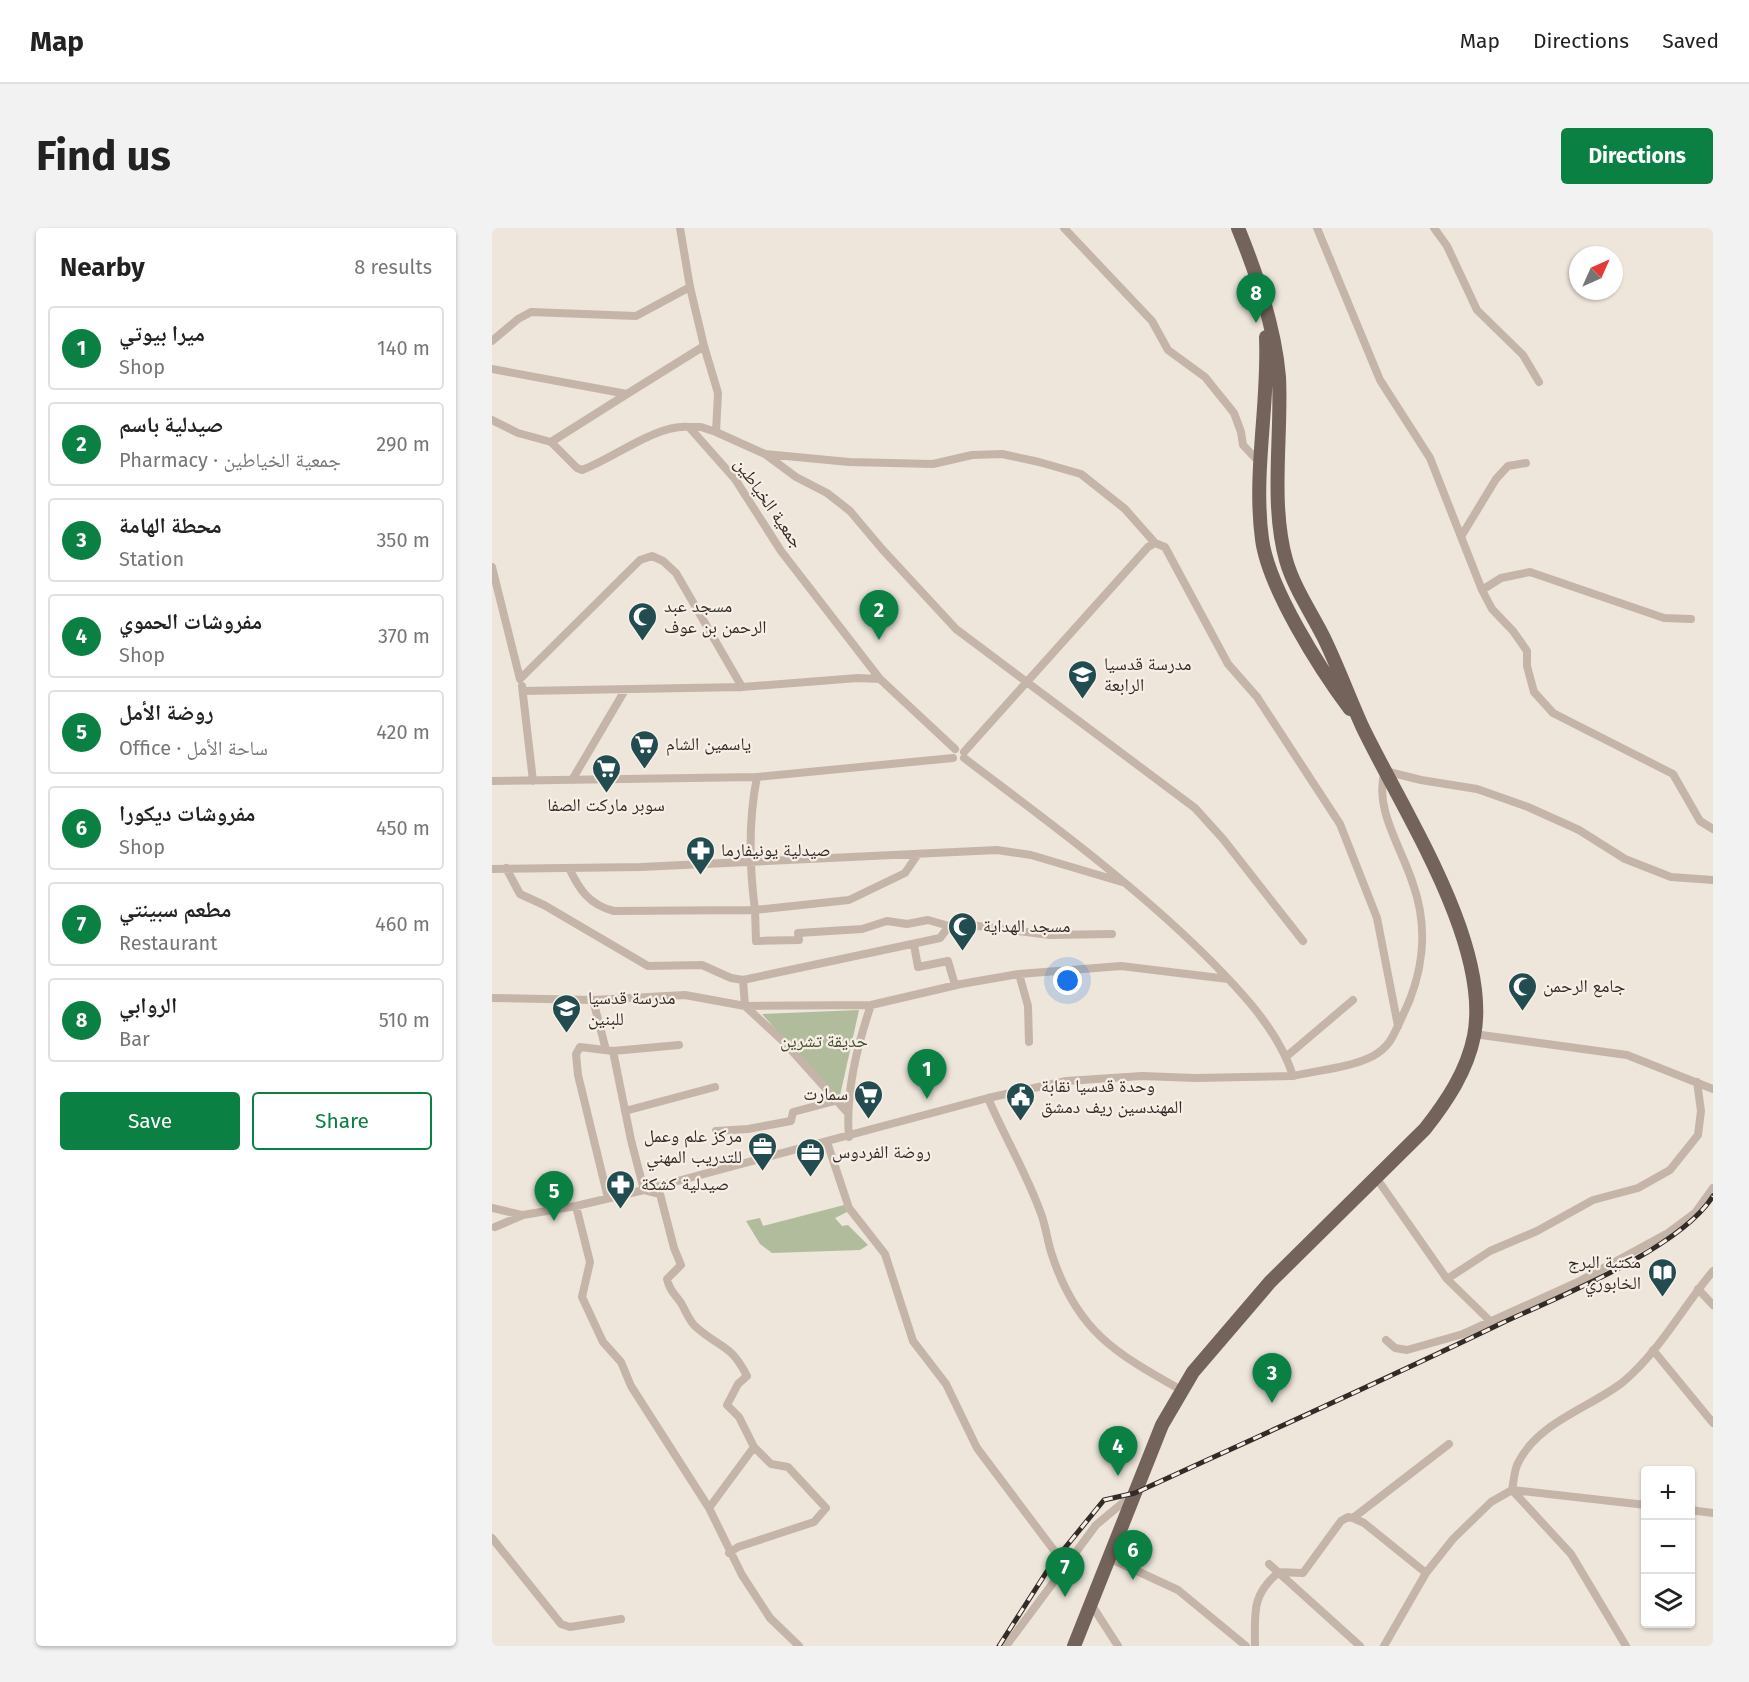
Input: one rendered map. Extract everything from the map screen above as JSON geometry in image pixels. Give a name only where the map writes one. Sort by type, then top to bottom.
[{"type":"main road","points":[[1074,1646],[1162,1425],[1180,1390],[1206,1354],[1263,1290],[1374,1176],[1425,1128],[1443,1106],[1458,1081],[1474,1034],[1472,976],[1458,922],[1446,890],[1362,725],[1329,648],[1295,584],[1283,548],[1280,522],[1279,378],[1274,340],[1238,228]]},
{"type":"main road","points":[[1264,308],[1267,370],[1262,465],[1262,540],[1270,571],[1283,600],[1325,673],[1362,725]]},
{"type":"street","points":[[680,228],[690,287],[718,393],[716,432]]},
{"type":"street","points":[[1064,228],[1152,321],[1168,350],[1205,377],[1234,413],[1243,445],[1262,465]]},
{"type":"street","points":[[1317,228],[1380,381],[1430,458],[1482,590],[1492,609],[1514,631],[1527,651],[1527,666],[1534,692],[1553,713],[1673,774],[1700,821],[1713,829]]},
{"type":"street","points":[[1434,228],[1447,246],[1478,310],[1523,355],[1539,382]]},
{"type":"street","points":[[492,341],[518,319],[531,312],[636,316],[690,287]]},
{"type":"street","points":[[551,442],[704,346]]},
{"type":"street","points":[[492,369],[627,394]]},
{"type":"street","points":[[492,420],[518,433],[551,442],[582,470],[679,426],[701,427],[765,454],[850,511],[956,629],[1196,808],[1303,941]]},
{"type":"street","name":"جمعية الخياطين","points":[[689,427],[735,478],[781,551],[880,679],[954,754]]},
{"type":"street","points":[[765,454],[849,462],[933,464],[972,455],[1002,454],[1081,474],[1125,509],[1155,543],[1165,547],[1171,555],[1228,663],[1257,698],[1340,824],[1377,918],[1398,1026]]},
{"type":"street","points":[[1462,535],[1496,478],[1508,466],[1526,463]]},
{"type":"street","points":[[492,781],[757,777],[954,754],[957,761],[1028,684],[1062,640],[1148,547],[1155,543]]},
{"type":"street","points":[[520,679],[640,560],[652,556],[663,561],[676,573],[742,687]]},
{"type":"street","points":[[492,567],[523,691],[533,781]]},
{"type":"street","points":[[1482,590],[1501,578],[1530,572],[1664,618],[1691,619]]},
{"type":"street","points":[[523,691],[742,687],[858,678],[880,679]]},
{"type":"street","points":[[572,780],[626,690]]},
{"type":"street","points":[[964,755],[1109,867],[1174,925],[1228,979],[1255,1010],[1287,1056],[1293,1076]]},
{"type":"street","points":[[494,1229],[523,1215],[576,1206],[644,1190],[988,1098],[1066,1081],[1143,1076],[1195,1078],[1293,1076],[1371,1057],[1388,1046],[1414,992],[1421,963],[1420,909],[1414,884],[1382,802],[1380,786],[1385,771],[1488,793],[1528,807],[1579,830],[1625,859],[1671,877],[1713,880]]},
{"type":"street","points":[[757,777],[750,813],[749,861],[756,941],[799,940],[798,933],[862,929],[886,921],[907,924],[928,920],[949,926],[970,925],[1050,935],[1112,934]]},
{"type":"street","points":[[492,868],[569,868],[997,850],[1031,855],[1125,883]]},
{"type":"street","points":[[569,868],[580,891],[600,908],[614,911],[755,910],[849,900],[905,873],[918,854]]},
{"type":"street","points":[[506,868],[520,894],[544,905],[648,966],[702,965],[731,978],[743,980],[877,950],[914,945],[940,938],[949,926]]},
{"type":"street","points":[[914,945],[918,967],[948,961],[955,984]]},
{"type":"street","points":[[492,998],[593,1000],[685,995],[745,1006],[871,1005],[955,984],[1019,974],[1121,966],[1228,979]]},
{"type":"street","points":[[1019,974],[1028,1006],[1029,1042]]},
{"type":"street","points":[[743,980],[745,1006],[784,1042],[847,1112]]},
{"type":"street","points":[[593,1000],[610,1050],[644,1190]]},
{"type":"street","points":[[1287,1056],[1353,1000]]},
{"type":"street","points":[[849,1137],[847,1112],[861,1034],[871,1005]]},
{"type":"street","points":[[1474,1034],[1627,1055],[1713,1089]]},
{"type":"street","points":[[608,1198],[578,1075],[576,1054],[580,1047],[610,1050],[680,1045]]},
{"type":"street","points":[[1447,1279],[1490,1251],[1537,1231],[1593,1200],[1638,1188],[1670,1170],[1698,1135],[1701,1111],[1696,1082]]},
{"type":"street","points":[[625,1111],[715,1087]]},
{"type":"street","points":[[988,1098],[1041,1212],[1052,1256],[1071,1299],[1094,1334],[1134,1364],[1180,1390]]},
{"type":"street","points":[[716,1131],[748,1130],[791,1121],[793,1112],[835,1101]]},
{"type":"street","points":[[827,1142],[849,1208],[885,1254],[913,1341],[946,1383],[977,1448],[1065,1565]]},
{"type":"street","points":[[1374,1176],[1447,1279],[1489,1320]]},
{"type":"street","points":[[1386,1340],[1395,1348],[1407,1350],[1463,1334],[1489,1320],[1578,1282],[1668,1233],[1695,1213],[1713,1188]]},
{"type":"street","points":[[644,1190],[660,1194],[681,1264],[667,1279],[669,1291],[680,1301],[694,1326],[728,1347],[747,1376],[738,1384],[727,1405],[739,1417],[754,1447],[771,1464],[788,1467],[826,1508],[814,1522],[738,1547],[729,1553]]},
{"type":"street","points":[[576,1206],[590,1262],[582,1296],[603,1342],[621,1362],[631,1386],[709,1508],[729,1553],[770,1617],[799,1646]]},
{"type":"street","points":[[492,1208],[523,1215]]},
{"type":"street","points":[[492,1208],[497,1217],[494,1229]]},
{"type":"street","points":[[1512,1490],[1518,1463],[1532,1445],[1557,1422],[1623,1382],[1653,1350],[1713,1271]]},
{"type":"street","points":[[1698,1290],[1713,1305]]},
{"type":"street","points":[[1653,1350],[1713,1423]]},
{"type":"street","points":[[1353,1518],[1449,1444]]},
{"type":"street","points":[[709,1508],[754,1447]]},
{"type":"street","points":[[1512,1490],[1571,1554],[1626,1646]]},
{"type":"street","points":[[1384,1646],[1426,1573],[1453,1539],[1491,1502],[1512,1490],[1641,1504]]},
{"type":"street","points":[[1006,1646],[1096,1525],[1135,1493]]},
{"type":"street","points":[[1695,1511],[1713,1513]]},
{"type":"street","points":[[1255,1646],[1255,1610],[1263,1586],[1279,1572],[1303,1573],[1341,1521],[1348,1517],[1364,1523],[1426,1573]]},
{"type":"street","points":[[492,1538],[561,1623],[570,1627],[621,1619]]},
{"type":"street","points":[[1109,1558],[1178,1590],[1246,1646]]},
{"type":"street","points":[[1269,1564],[1360,1646]]},
{"type":"street","points":[[1090,1604],[1118,1646]]},
{"type":"green space","name":"حديقة تشرين","points":[[859,1010],[839,1100],[762,1014]]},
{"type":"green space","points":[[844,1205],[847,1212],[835,1218],[842,1226],[848,1225],[868,1245],[860,1250],[772,1253],[760,1244],[746,1221],[760,1218],[763,1226]]},
{"type":"railway","points":[[999,1646],[1051,1565],[1104,1500],[1135,1493],[1586,1285],[1647,1252],[1674,1234],[1697,1216],[1713,1196]]},
{"type":"place","name":"الروابي","points":[[1256,323]]},
{"type":"place","name":"صيدلية باسم","points":[[879,640]]},
{"type":"place","name":"مسجد عبد الرحمن بن عوف","points":[[643,642]]},
{"type":"place","name":"مدرسة قدسيا الرابعة","points":[[1083,700]]},
{"type":"place","name":"ياسمين الشام","points":[[645,770]]},
{"type":"place","name":"سوبر ماركت الصفا","points":[[606,794]]},
{"type":"place","name":"صيدلية يونيفارما","points":[[700,876]]},
{"type":"place","name":"مسجد الهداية","points":[[962,952]]},
{"type":"place","name":"جامع الرحمن","points":[[1522,1012]]},
{"type":"place","name":"مدرسة قدسيا للبنين","points":[[567,1034]]},
{"type":"place","name":"ميرا بيوتي","points":[[927,1099]]},
{"type":"place","name":"سمارت","points":[[869,1120]]},
{"type":"place","name":"وحدة قدسيا نقابة المهندسين ريف دمشق","points":[[1020,1122]]},
{"type":"place","name":"مركز علم وعمل للتدريب المهني","points":[[763,1172]]},
{"type":"place","name":"روضة الفردوس","points":[[811,1178]]},
{"type":"place","name":"صيدلية كشكة","points":[[620,1210]]},
{"type":"place","name":"روضة الأمل","points":[[554,1221]]},
{"type":"place","name":"مكتبة البرج الخابوري","points":[[1662,1298]]},
{"type":"place","name":"محطة الهامة","points":[[1272,1403]]},
{"type":"place","name":"مفروشات الحموي","points":[[1118,1476]]},
{"type":"place","name":"مفروشات ديكورا","points":[[1133,1580]]},
{"type":"place","name":"مطعم سبينتي","points":[[1065,1597]]}]
